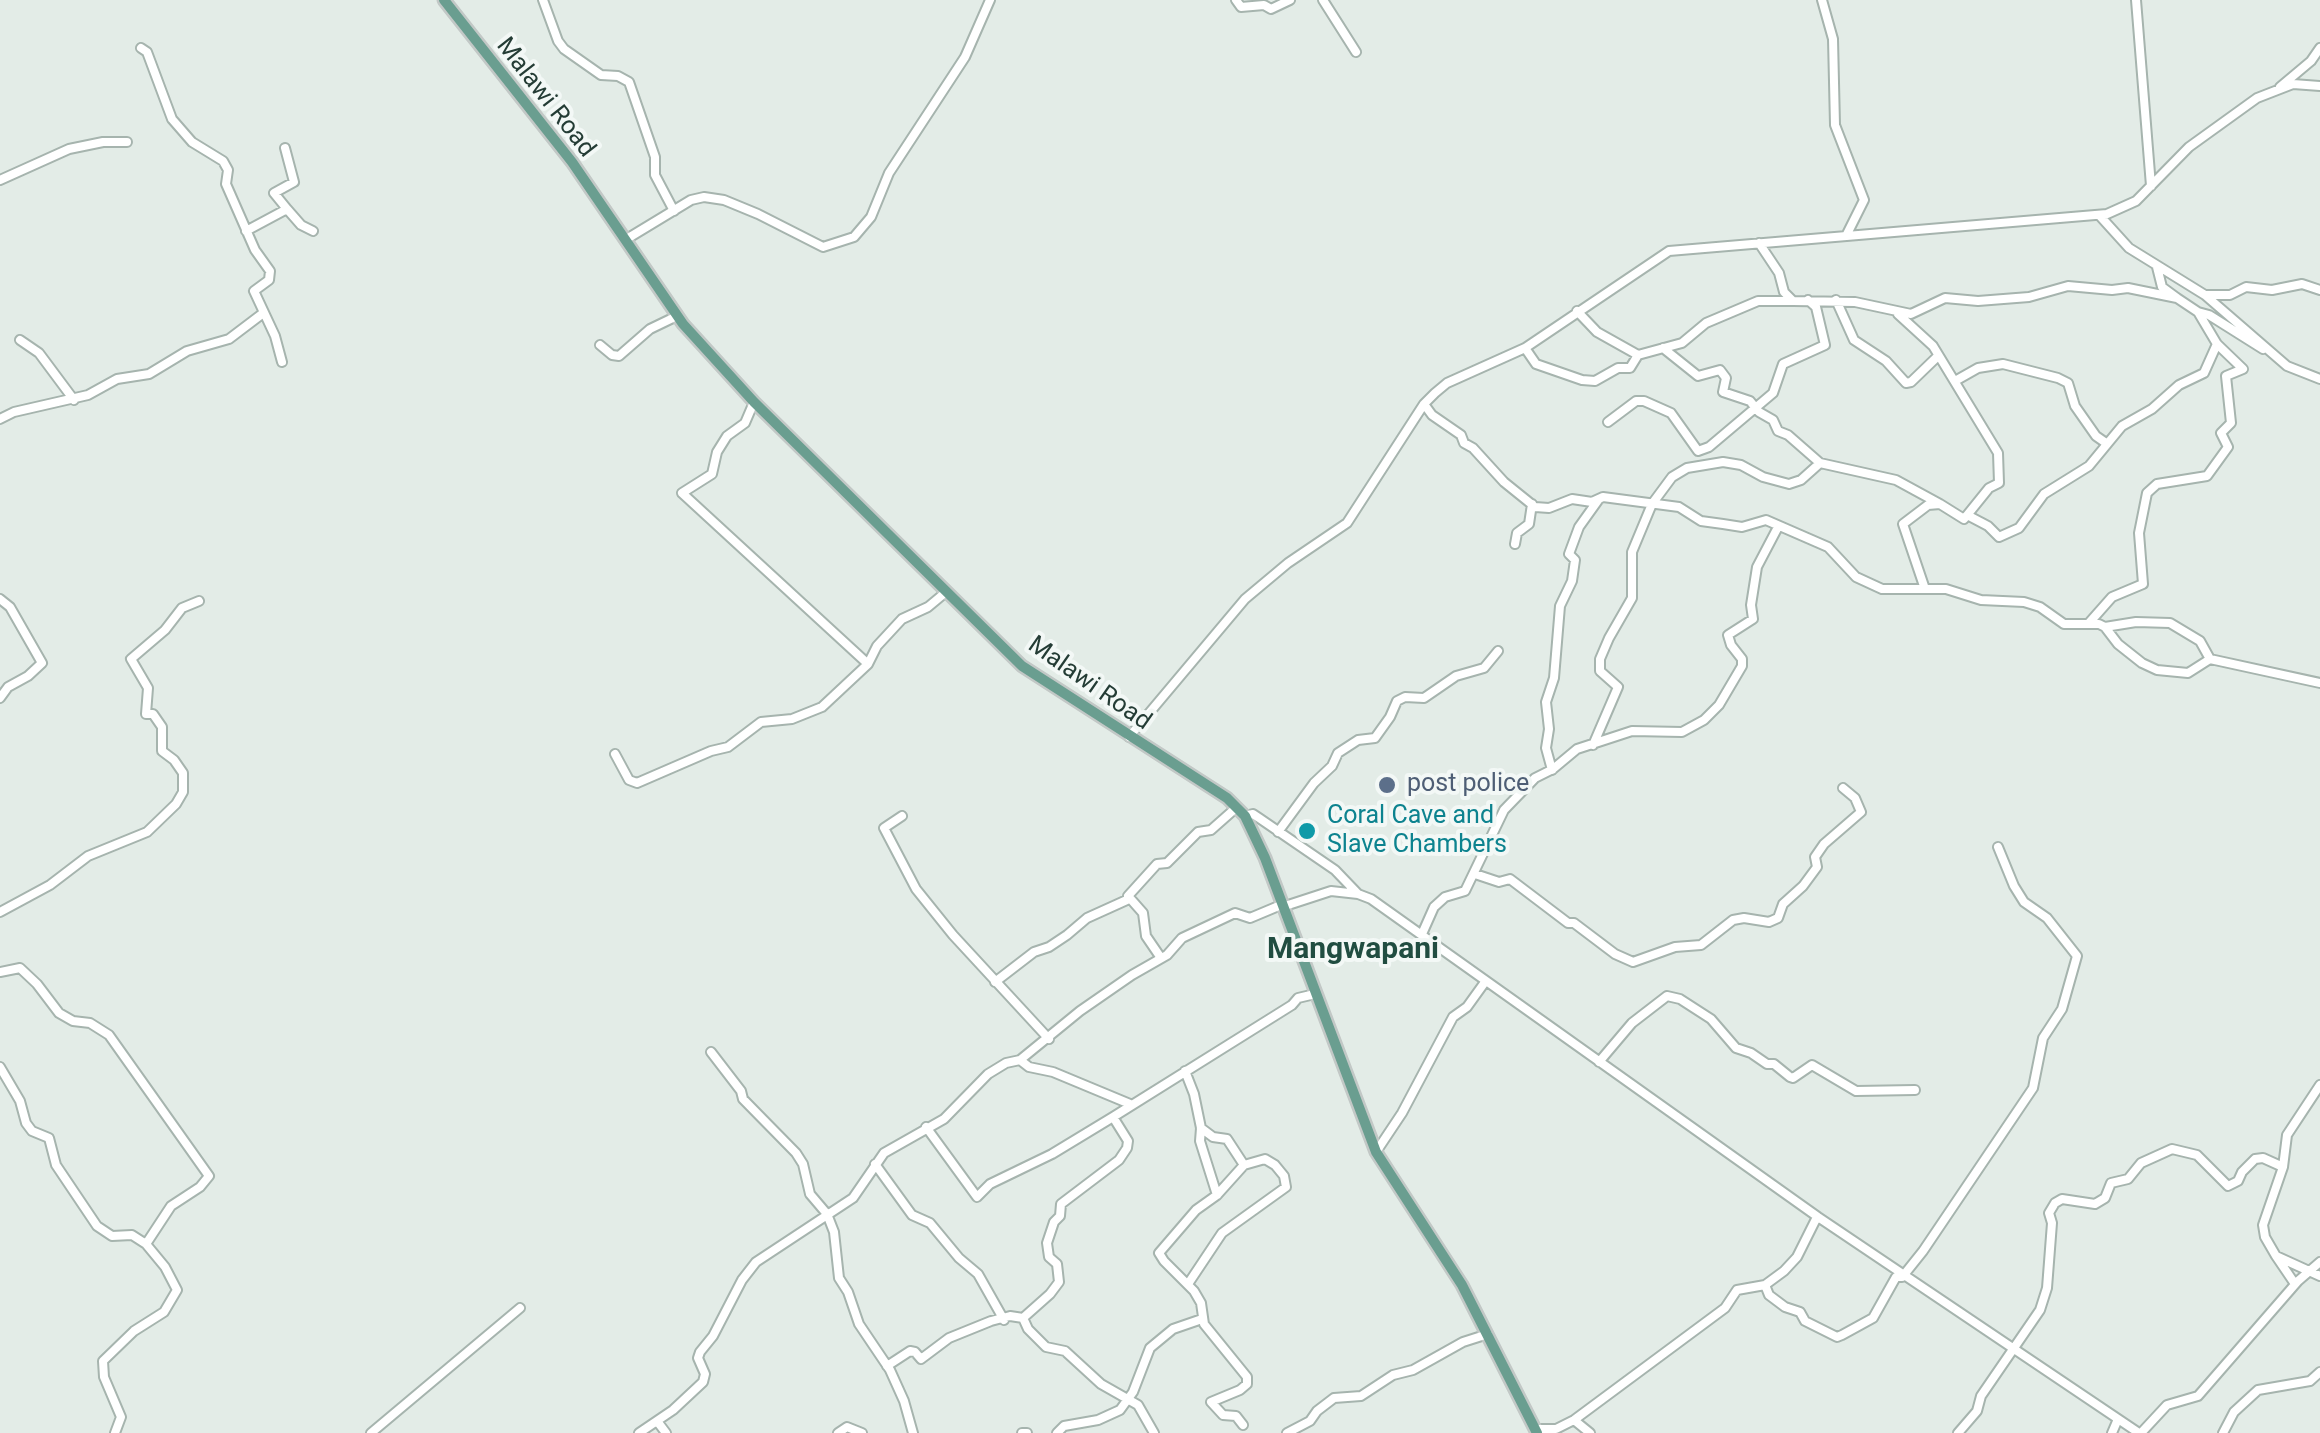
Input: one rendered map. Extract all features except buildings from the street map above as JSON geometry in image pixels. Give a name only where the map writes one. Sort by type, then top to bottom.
[{"type":"main road","name":"Malawi Road","points":[[444,0],[572,162],[678,316],[754,402],[1029,671],[1241,812]]},
{"type":"main road","points":[[1241,812],[1265,858],[1376,1152],[1455,1274],[1536,1431]]},
{"type":"street","points":[[452,11],[462,0]]},
{"type":"street","points":[[543,0],[564,49],[601,74],[629,82],[654,157],[655,175],[674,210]]},
{"type":"street","points":[[625,240],[704,197],[724,200],[824,247],[854,238],[871,217],[892,168],[964,57],[990,0]]},
{"type":"street","points":[[1236,0],[1250,9],[1264,5],[1271,9],[1290,0]]},
{"type":"street","points":[[1323,0],[1356,52]]},
{"type":"street","points":[[1822,0],[1833,39],[1835,125],[1864,200],[1847,234]]},
{"type":"street","points":[[2136,0],[2151,186]]},
{"type":"street","points":[[141,48],[147,52],[177,126],[192,142],[223,161],[228,170],[226,184],[246,231],[270,272],[269,280],[254,291],[273,331],[282,362]]},
{"type":"street","points":[[2276,90],[2320,48]]},
{"type":"street","points":[[1129,737],[1244,599],[1347,523],[1424,404],[1446,383],[1524,348],[1669,251],[2100,216],[2123,209],[2189,147],[2257,98],[2292,84],[2320,86]]},
{"type":"street","points":[[0,180],[68,149],[127,142]]},
{"type":"street","points":[[286,148],[294,182],[274,192],[301,225],[313,231]]},
{"type":"street","points":[[246,231],[288,209]]},
{"type":"street","points":[[2100,216],[2129,248],[2205,295],[2286,366],[2320,379]]},
{"type":"street","points":[[1759,243],[1779,273],[1784,292],[1793,301]]},
{"type":"street","points":[[2157,267],[2162,287],[2274,356]]},
{"type":"street","points":[[2205,295],[2230,295],[2246,286],[2272,290],[2302,284],[2320,290]]},
{"type":"street","points":[[1524,348],[1536,364],[1595,381],[1618,368],[1630,368],[1638,355],[1682,343],[1706,323],[1758,301],[1836,300],[1918,313],[1946,298],[1978,301],[2029,297],[2068,286],[2128,288],[2177,298]]},
{"type":"street","points":[[2150,295],[2162,287]]},
{"type":"street","points":[[1608,422],[1636,400],[1644,401],[1671,413],[1700,452],[1720,441],[1779,383],[1783,364],[1825,345],[1816,307],[1808,300]]},
{"type":"street","points":[[1836,300],[1854,340],[1886,361],[1906,382],[1911,382],[1938,356]]},
{"type":"street","points":[[1578,310],[1597,332],[1638,355]]},
{"type":"street","points":[[1663,348],[1698,376],[1720,370],[1726,378],[1723,392],[1750,401],[1773,420],[1779,432],[1783,431],[1820,464],[1896,480],[1964,519],[1989,488],[1999,483],[1998,453],[1933,346],[1895,311]]},
{"type":"street","points":[[2089,623],[2112,597],[2143,584],[2140,533],[2147,493],[2157,484],[2207,476],[2228,448],[2221,433],[2231,423],[2226,376],[2243,368],[2218,344],[2198,312]]},
{"type":"street","points":[[0,419],[14,412],[74,400],[117,379],[150,374],[187,351],[229,339],[262,314]]},
{"type":"street","points":[[600,345],[619,356],[650,329],[678,316]]},
{"type":"street","points":[[20,340],[39,353],[74,400]]},
{"type":"street","points":[[1969,516],[1999,537],[2019,528],[2044,494],[2088,466],[2122,426],[2152,409],[2178,385],[2204,373],[2218,344]]},
{"type":"street","points":[[1955,382],[1978,368],[2003,364],[2058,378],[2068,383],[2075,406],[2106,444]]},
{"type":"street","points":[[754,402],[745,423],[727,436],[712,474],[682,492],[868,664]]},
{"type":"street","points":[[1424,404],[1532,504],[1549,508],[1572,498],[1603,497],[1679,507],[1701,520],[1742,526],[1766,520],[1828,546],[1856,578],[1882,590],[1946,589],[1981,600],[2024,602],[2040,607],[2064,624],[2105,627],[2136,622],[2170,623],[2200,642],[2210,659]]},
{"type":"street","points":[[1593,745],[1618,687],[1600,671],[1600,659],[1632,598],[1632,552],[1652,504],[1672,477],[1686,468],[1723,462],[1789,484],[1802,480],[1820,464]]},
{"type":"street","points":[[1552,770],[1546,748],[1546,702],[1554,678],[1560,606],[1572,581],[1575,560],[1570,554],[1579,527],[1600,499]]},
{"type":"street","points":[[1515,544],[1517,533],[1529,524],[1532,504]]},
{"type":"street","points":[[1926,589],[1902,524],[1928,506],[1940,504]]},
{"type":"street","points":[[1422,934],[1434,907],[1446,896],[1463,893],[1511,800],[1535,778],[1552,770],[1577,749],[1632,732],[1682,732],[1704,720],[1719,705],[1742,666],[1728,635],[1752,619],[1756,567],[1778,527]]},
{"type":"street","points":[[615,754],[632,783],[734,744],[761,722],[792,719],[822,707],[868,664],[902,619],[928,607],[946,592]]},
{"type":"street","points":[[0,599],[10,608],[42,663],[8,687],[0,698]]},
{"type":"street","points":[[0,912],[50,885],[88,856],[147,832],[176,804],[183,792],[184,778],[174,760],[162,751],[162,727],[153,714],[146,714],[148,688],[131,659],[182,608],[199,601]]},
{"type":"street","points":[[2105,627],[2118,644],[2157,670],[2188,673],[2210,659],[2320,683]]},
{"type":"street","points":[[1278,832],[1314,783],[1332,766],[1338,752],[1358,740],[1375,738],[1397,700],[1424,698],[1456,676],[1484,668],[1498,651]]},
{"type":"street","points":[[1474,874],[1499,882],[1510,879],[1537,896],[1568,924],[1574,924],[1615,954],[1633,962],[1701,944],[1733,920],[1769,922],[1778,918],[1786,900],[1817,867],[1815,857],[1824,844],[1861,812],[1855,798],[1843,788]]},
{"type":"street","points":[[995,982],[1034,952],[1067,936],[1086,918],[1129,899],[1157,864],[1166,863],[1198,832],[1211,830],[1241,812],[1252,814],[1335,870],[1358,894],[1422,934],[1817,1217],[2140,1433],[2167,1405],[2198,1396],[2295,1284],[2316,1273],[2320,1262]]},
{"type":"street","points":[[902,816],[884,828],[899,861],[930,909],[1048,1038]]},
{"type":"street","points":[[1904,1277],[2033,1088],[2043,1038],[2062,1009],[2078,956],[2047,918],[2024,902],[1998,847]]},
{"type":"street","points":[[639,1433],[704,1382],[700,1352],[756,1262],[853,1198],[884,1153],[944,1120],[997,1068],[1020,1060],[1080,1011],[1161,958],[1182,938],[1217,919],[1235,912],[1250,918],[1332,891],[1358,894]]},
{"type":"street","points":[[1129,899],[1143,913],[1146,936],[1161,958]]},
{"type":"street","points":[[0,972],[20,968],[58,1013],[73,1021],[90,1023],[109,1035],[209,1176],[200,1187],[171,1206],[146,1244]]},
{"type":"street","points":[[1376,1152],[1411,1098],[1453,1017],[1468,1007],[1484,982]]},
{"type":"street","points":[[926,1127],[977,1196],[990,1184],[1052,1154],[1185,1072],[1298,998],[1315,994]]},
{"type":"street","points":[[1599,1062],[1632,1023],[1667,996],[1680,999],[1711,1020],[1736,1048],[1774,1064],[1790,1077],[1812,1065],[1856,1091],[1914,1090]]},
{"type":"street","points":[[711,1052],[743,1099],[796,1153],[808,1174],[807,1185],[813,1200],[826,1214],[836,1239],[839,1278],[859,1324],[904,1401],[913,1433]]},
{"type":"street","points":[[1020,1060],[1029,1067],[1053,1072],[1130,1104]]},
{"type":"street","points":[[0,1067],[20,1101],[26,1122],[32,1130],[49,1138],[56,1165],[97,1226],[112,1236],[132,1234],[146,1244],[165,1267],[176,1290],[164,1312],[134,1331],[104,1362],[104,1377],[121,1417],[115,1433]]},
{"type":"street","points":[[1185,1072],[1217,1195]]},
{"type":"street","points":[[2295,1284],[2265,1238],[2263,1225],[2283,1168],[2286,1135],[2320,1085]]},
{"type":"street","points":[[1023,1318],[1059,1282],[1057,1264],[1049,1257],[1047,1243],[1060,1216],[1061,1204],[1119,1160],[1127,1148],[1128,1140],[1112,1117]]},
{"type":"street","points":[[1201,1128],[1213,1137],[1227,1139],[1244,1165]]},
{"type":"street","points":[[1958,1433],[1977,1411],[1981,1396],[2040,1310],[2047,1288],[2052,1223],[2049,1213],[2056,1203],[2062,1199],[2095,1204],[2105,1198],[2111,1182],[2128,1179],[2141,1163],[2172,1149],[2197,1155],[2228,1186],[2262,1158],[2283,1168]]},
{"type":"street","points":[[1188,1284],[1222,1233],[1286,1187],[1284,1176],[1265,1159],[1244,1165],[1217,1195],[1196,1210],[1159,1253],[1188,1284],[1201,1303],[1202,1318],[1248,1379],[1240,1390],[1211,1402],[1222,1415],[1236,1416],[1243,1424]]},
{"type":"street","points":[[875,1164],[912,1216],[930,1222],[959,1258],[978,1274],[1004,1320]]},
{"type":"street","points":[[1536,1431],[1556,1429],[1574,1420],[1725,1308],[1738,1290],[1764,1286],[1784,1272],[1817,1217]]},
{"type":"street","points":[[2276,1256],[2316,1273]]},
{"type":"street","points":[[1764,1286],[1769,1295],[1800,1312],[1805,1321],[1837,1337],[1873,1318],[1896,1277],[1904,1277]]},
{"type":"street","points":[[371,1433],[520,1308]]},
{"type":"street","points":[[887,1366],[910,1351],[916,1352],[921,1360],[950,1338],[991,1321],[1010,1316],[1023,1318]]},
{"type":"street","points":[[1023,1318],[1034,1337],[1046,1347],[1065,1351],[1101,1384],[1130,1398],[1154,1433]]},
{"type":"street","points":[[1057,1433],[1068,1425],[1081,1425],[1114,1414],[1130,1398],[1150,1348],[1173,1329],[1202,1318]]},
{"type":"street","points":[[1287,1433],[1310,1421],[1334,1398],[1361,1396],[1393,1376],[1488,1334]]},
{"type":"street","points":[[2224,1433],[2234,1412],[2258,1390],[2310,1380],[2320,1372]]},
{"type":"street","points":[[2112,1433],[2118,1419]]},
{"type":"street","points":[[657,1420],[666,1433]]},
{"type":"street","points":[[1574,1420],[1590,1433]]},
{"type":"street","points":[[838,1433],[848,1427],[862,1433]]},
{"type":"place","name":"post police","points":[[1387,785]]},
{"type":"place","name":"Coral Cave and Slave Chambers","points":[[1307,831]]},
{"type":"district","name":"Mangwapani","points":[[1353,950]]}]
